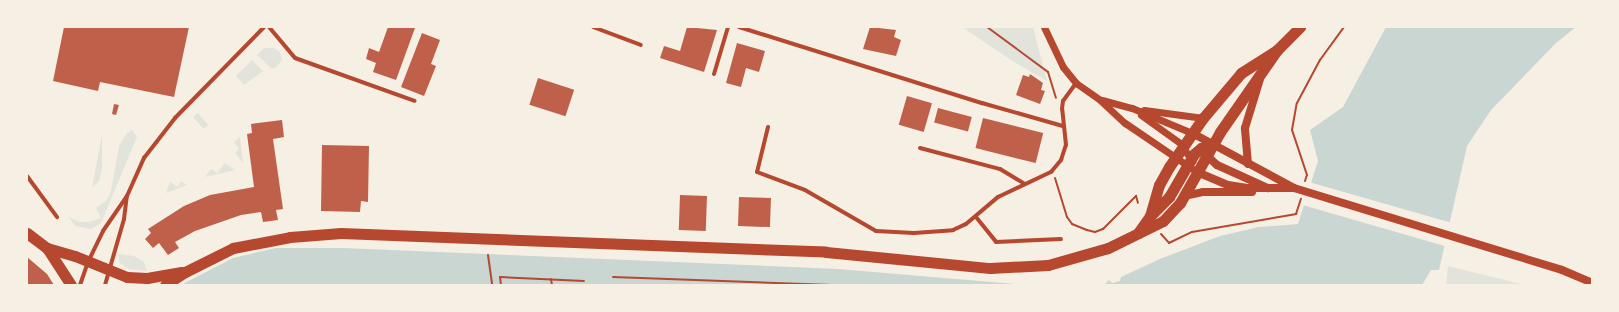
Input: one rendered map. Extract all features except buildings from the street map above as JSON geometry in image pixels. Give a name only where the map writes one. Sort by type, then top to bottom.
[{"type":"highway","points":[[1150,216],[1159,185],[1183,145],[1195,135],[1201,120],[1241,74],[1277,50],[1300,27]]},
{"type":"highway","points":[[1137,234],[1150,216],[1169,197],[1188,162],[1213,144],[1277,50]]},
{"type":"highway","points":[[165,285],[185,272],[217,255],[249,244],[290,236],[341,233],[826,252],[990,268],[1030,267],[1078,258],[1123,242],[1163,221],[1184,196],[1197,172],[1203,152]]},
{"type":"highway","points":[[27,233],[47,248],[88,262],[107,271],[135,278],[185,272]]},
{"type":"highway","points":[[47,248],[71,285]]},
{"type":"main road","points":[[1248,164],[1245,128],[1263,71]]},
{"type":"main road","points":[[1195,135],[1248,164],[1282,186]]},
{"type":"main road","points":[[1195,135],[1203,152],[1217,164],[1268,188]]},
{"type":"main road","points":[[1197,172],[1228,185],[1268,188]]},
{"type":"main road","points":[[1184,196],[1203,192],[1238,194],[1282,186],[1294,188],[1562,270],[1592,283]]},
{"type":"street","points":[[80,285],[88,262],[111,218],[127,196],[144,158],[162,133],[264,27]]},
{"type":"street","points":[[269,27],[295,58],[415,101]]},
{"type":"street","points":[[593,27],[641,45]]},
{"type":"street","points":[[714,74],[728,27]]},
{"type":"street","points":[[739,27],[962,98],[1063,126]]},
{"type":"street","points":[[1044,27],[1063,68],[1076,83],[1100,100],[1125,123],[1175,157],[1188,162]]},
{"type":"street","points":[[768,127],[756,172],[805,190],[876,231],[914,233],[953,230],[976,217],[998,197],[1023,183],[1051,172],[1061,160],[1066,145],[1063,126],[1063,101],[1076,83]]},
{"type":"street","points":[[1100,100],[1132,108],[1201,120]]},
{"type":"street","points":[[1132,108],[1195,135]]},
{"type":"street","points":[[1132,108],[1183,145],[1188,162],[1197,172]]},
{"type":"street","points":[[920,148],[1000,169],[1023,183]]},
{"type":"street","points":[[27,176],[57,217]]},
{"type":"street","points":[[105,285],[107,271],[124,219],[127,196]]},
{"type":"street","points":[[976,217],[996,242],[1061,239]]},
{"type":"path","points":[[987,27],[1048,72],[1062,109]]},
{"type":"path","points":[[1305,182],[1307,175],[1292,130],[1297,103],[1320,60],[1344,27]]},
{"type":"path","points":[[1051,172],[1057,182],[1067,217],[1072,224],[1083,229],[1095,232],[1103,229],[1136,196],[1138,203]]},
{"type":"path","points":[[1161,234],[1169,243],[1192,232],[1296,214],[1300,204]]},
{"type":"path","points":[[488,255],[492,285]]},
{"type":"path","points":[[612,276],[832,285]]},
{"type":"path","points":[[501,285],[500,277],[584,281]]},
{"type":"path","points":[[551,279],[552,285]]},
{"type":"shaded area","points":[[962,27],[1033,27],[1047,81],[1011,60]]},
{"type":"shaded area","points":[[1386,27],[1576,27],[1556,43],[1491,110],[1467,146],[1439,270],[1431,270],[1422,285],[1104,285],[1109,280],[1112,283],[1120,281],[1121,277],[1160,259],[1220,236],[1259,227],[1298,224],[1318,161],[1310,130],[1343,107]]},
{"type":"shaded area","points":[[264,48],[274,48],[280,52],[282,59],[277,67],[272,69],[257,55]]},
{"type":"shaded area","points":[[252,60],[263,71],[244,85],[236,76]]},
{"type":"shaded area","points":[[198,113],[208,125],[204,129],[193,117]]},
{"type":"shaded area","points":[[132,130],[137,137],[101,223],[91,229],[75,226],[62,208],[70,218],[80,222],[89,222],[101,218],[96,208],[107,200],[111,191],[119,146],[127,133]]},
{"type":"shaded area","points":[[102,135],[102,168],[99,181],[92,188]]},
{"type":"shaded area","points":[[240,137],[243,163],[235,153],[239,149],[234,142]]},
{"type":"shaded area","points":[[225,163],[235,170],[205,177],[211,169],[217,173]]},
{"type":"shaded area","points":[[181,181],[187,185],[166,193],[170,182],[178,187]]},
{"type":"shaded area","points":[[276,248],[343,248],[838,269],[1027,285],[181,285],[233,258]]},
{"type":"shaded area","points":[[119,254],[134,256],[144,262],[147,271],[128,269],[119,262]]},
{"type":"shaded area","points":[[1448,266],[1525,285],[1446,285]]},
{"type":"pier","points":[[1309,182],[1452,223],[1446,246],[1302,205]]}]
